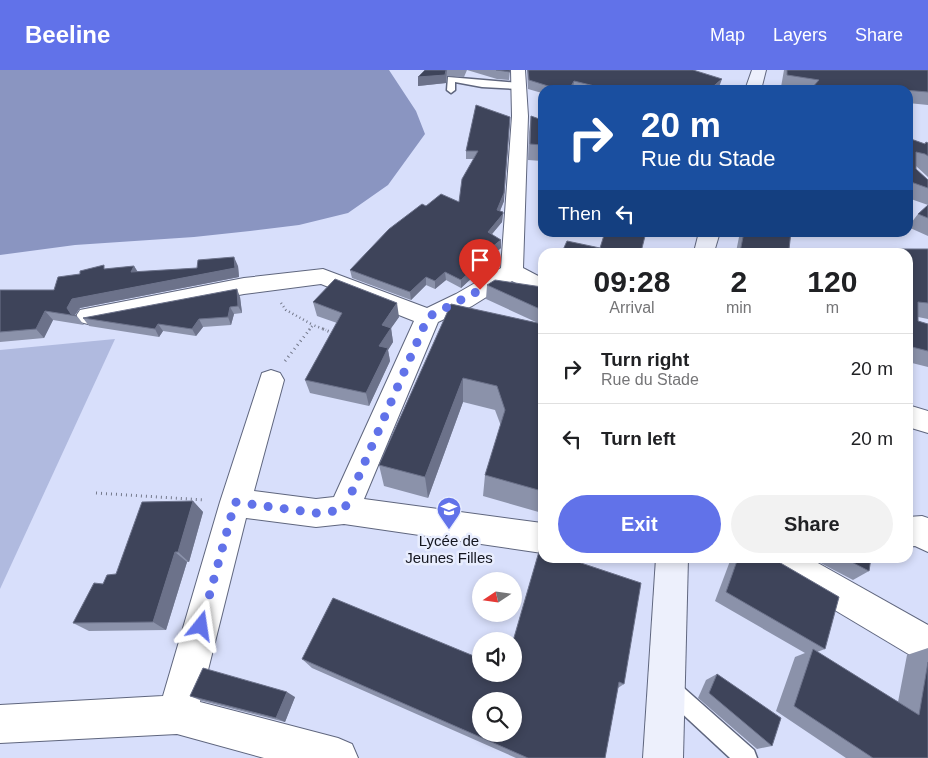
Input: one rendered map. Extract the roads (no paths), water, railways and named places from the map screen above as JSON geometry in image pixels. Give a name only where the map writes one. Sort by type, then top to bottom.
[{"type":"main road","points":[[754,85],[759,70]]},
{"type":"main road","points":[[664,758],[672,563]]},
{"type":"street","points":[[512,271],[517,189],[516,74]]},
{"type":"street","points":[[512,271],[538,285]]},
{"type":"street","points":[[344,510],[428,317],[464,300],[512,271]]},
{"type":"street","points":[[88,316],[244,286],[323,276],[428,317]]},
{"type":"street","points":[[176,715],[271,380]]},
{"type":"street","points":[[913,418],[928,422]]},
{"type":"street","points":[[235,502],[316,513],[344,510],[538,537]]},
{"type":"street","points":[[913,532],[922,532],[928,537]]},
{"type":"street","points":[[787,563],[928,645]]},
{"type":"street","points":[[0,724],[176,715],[338,758]]},
{"type":"lane","points":[[450,90],[451,79],[482,84],[516,74]]},
{"type":"lane","points":[[667,686],[746,758]]},
{"type":"place","name":"Lycée de Jeunes Filles","points":[[449,530]]}]
